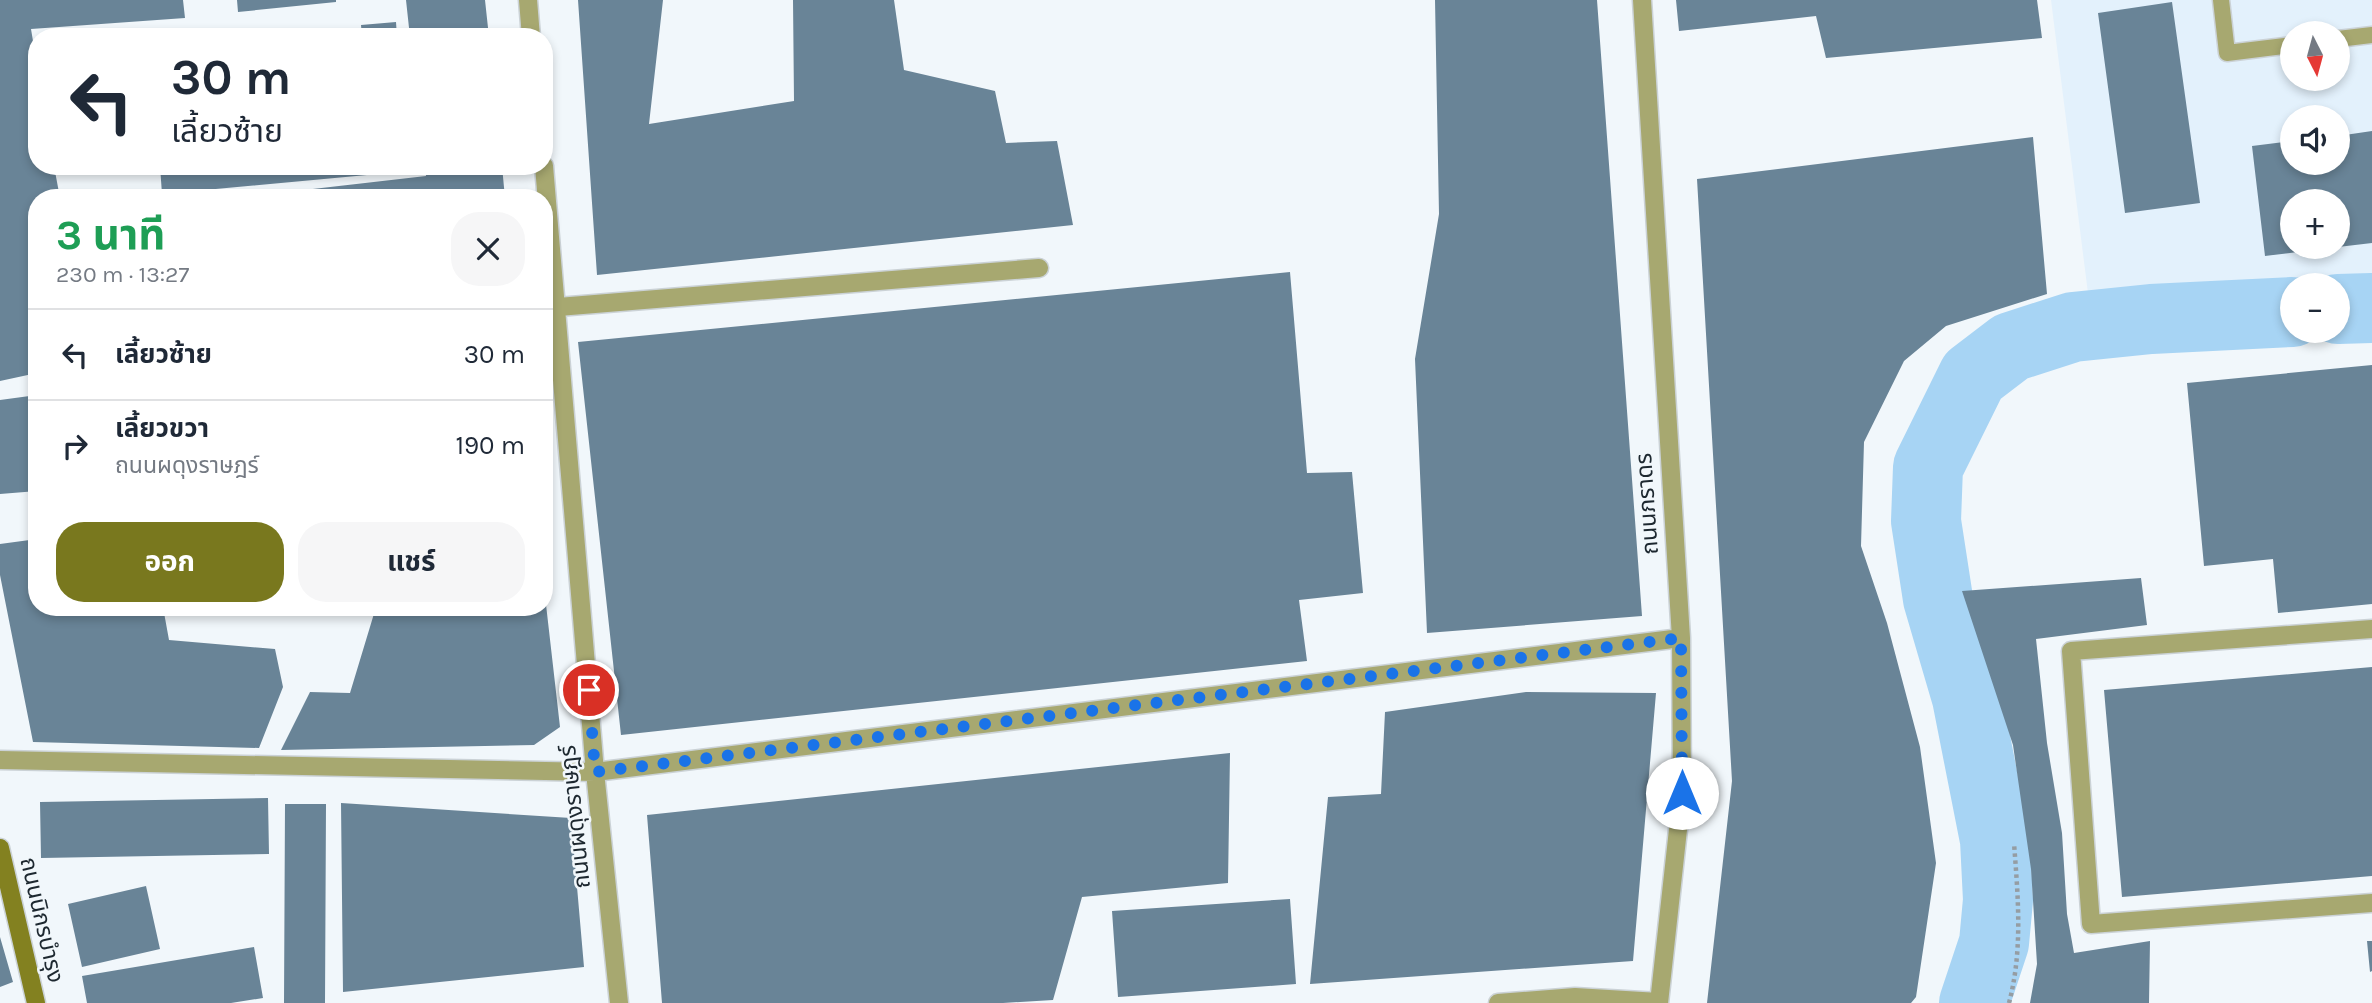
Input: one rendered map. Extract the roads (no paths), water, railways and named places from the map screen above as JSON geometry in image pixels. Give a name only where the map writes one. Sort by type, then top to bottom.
[{"type":"street","points":[[528,0],[530,28]]},
{"type":"street","name":"ถนนภราดร","points":[[1642,0],[1681,638],[1682,793],[1659,1002]]},
{"type":"street","name":"ถนนผดุงราษฎร์","points":[[553,257],[595,772],[619,1003]]},
{"type":"street","points":[[558,307],[1039,268]]},
{"type":"street","points":[[2372,629],[2071,651],[2091,924],[2372,903]]},
{"type":"street","points":[[0,760],[595,772],[1681,638]]},
{"type":"street","name":"ถนนนิกรบำรุง","points":[[0,848],[36,1003]]},
{"type":"street","points":[[1498,1003],[1575,997],[1659,1002]]},
{"type":"lane","points":[[2221,0],[2227,52],[2280,46]]},
{"type":"lane","points":[[2350,38],[2372,35]]},
{"type":"waterway","points":[[2350,309],[2372,308]]},
{"type":"waterway","points":[[1974,1003],[1994,943],[1998,900],[1995,840],[1967,698],[1938,599],[1926,521],[1928,467],[1973,376],[2011,347],[2073,327],[2151,319],[2280,313]]}]
